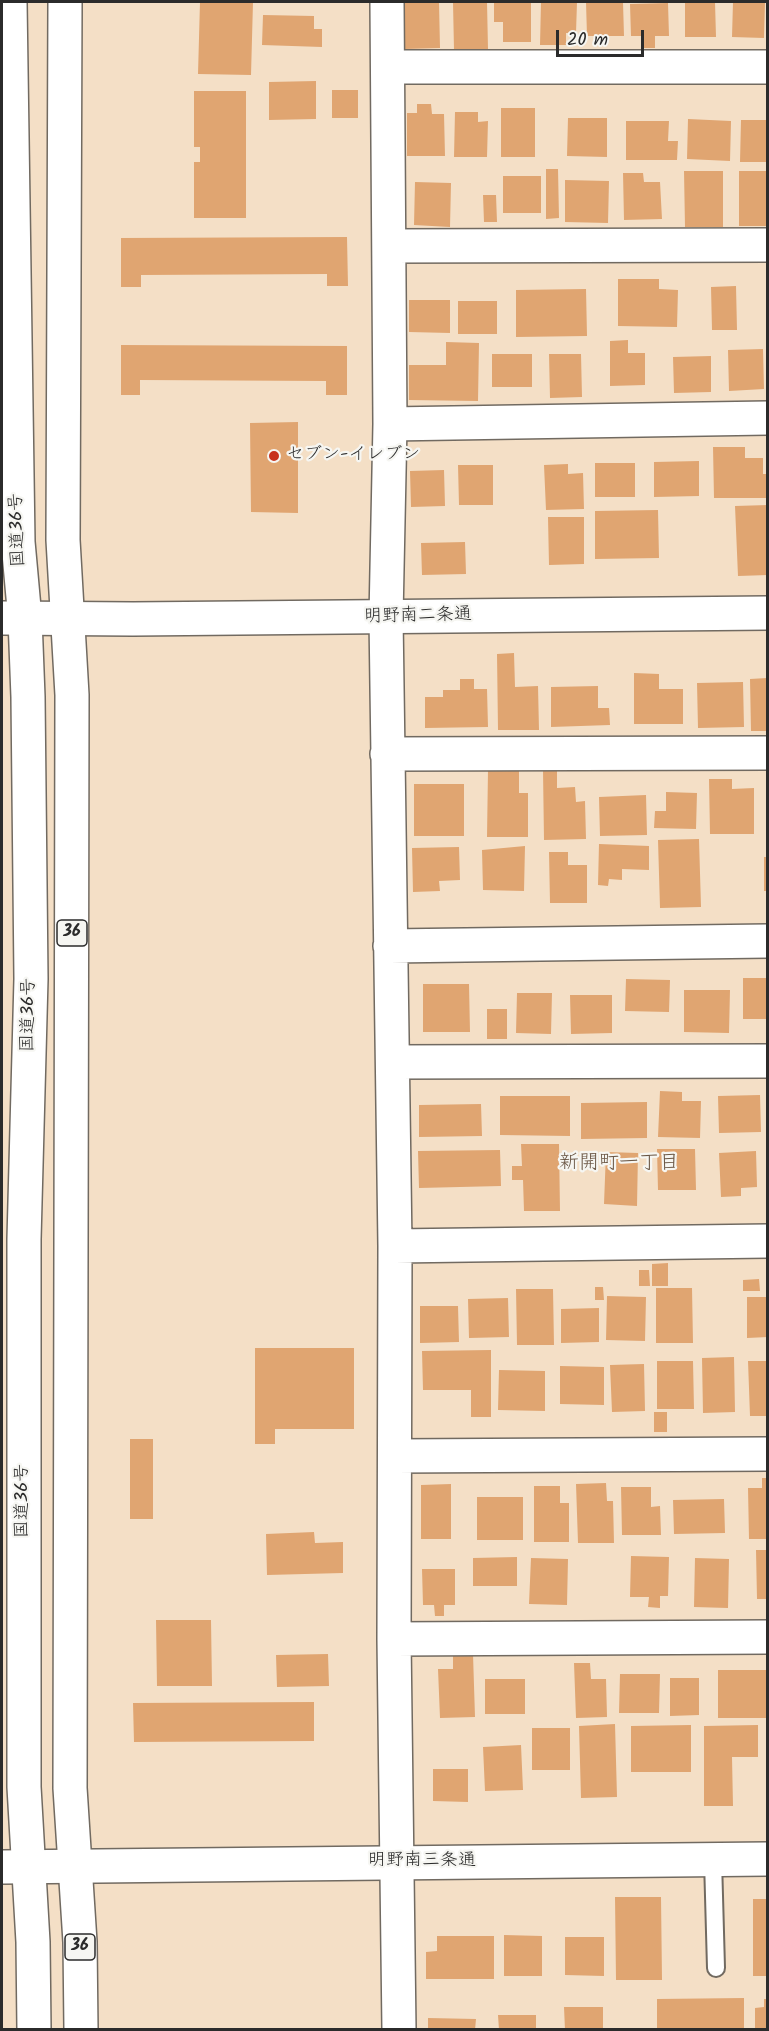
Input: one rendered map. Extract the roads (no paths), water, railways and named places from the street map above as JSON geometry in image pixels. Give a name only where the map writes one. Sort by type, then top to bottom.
[{"type":"main road","name":"国道36号","points":[[10,2],[18,542],[13,619],[28,697],[31,979],[24,1239],[24,1787],[15,1866],[33,1942],[34,2030]]},
{"type":"main road","name":"36","points":[[65,2],[63,524],[72,695],[70,1778],[80,1942],[81,2030]]},
{"type":"main road","points":[[387,2],[390,424],[386,617],[395,1246],[394,1639],[399,2030]]},
{"type":"main road","points":[[389,67],[768,67]]},
{"type":"main road","points":[[389,246],[768,245]]},
{"type":"main road","points":[[390,424],[768,418]]},
{"type":"main road","name":"明野南二条通","points":[[13,619],[768,613]]},
{"type":"main road","points":[[387,754],[768,753]]},
{"type":"main road","points":[[390,946],[768,941]]},
{"type":"main road","points":[[393,1062],[768,1061]]},
{"type":"main road","points":[[395,1246],[768,1241]]},
{"type":"main road","points":[[395,1456],[768,1454]]},
{"type":"main road","points":[[394,1639],[768,1636]]},
{"type":"main road","name":"明野南三条通","points":[[15,1866],[768,1859]]},
{"type":"lane","points":[[713,1860],[716,1968]]},
{"type":"place","name":"セブン-イレブン","points":[[274,456]]},
{"type":"district","name":"新開町一丁目","points":[[619,1165]]}]
